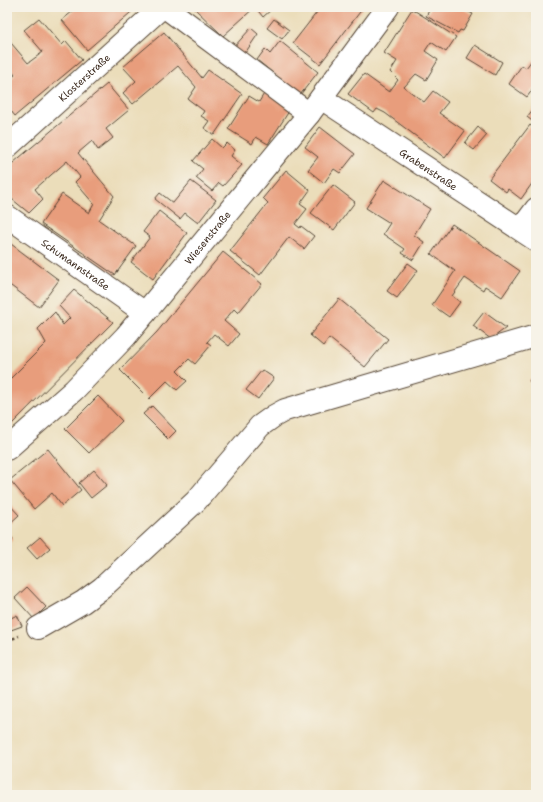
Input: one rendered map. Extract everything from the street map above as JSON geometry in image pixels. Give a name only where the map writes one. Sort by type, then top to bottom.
[{"type":"street","name":"Klosterstraße","points":[[7,147],[162,7]]},
{"type":"street","points":[[165,7],[315,106]]},
{"type":"street","name":"Wiesenstraße","points":[[7,449],[74,390],[126,336],[315,106],[388,7]]},
{"type":"street","name":"Grabenstraße","points":[[315,106],[528,235]]},
{"type":"street","points":[[528,235],[536,209]]},
{"type":"street","name":"Schumannstraße","points":[[7,216],[145,313]]},
{"type":"street","points":[[38,628],[83,602],[102,588],[196,501],[260,426],[274,416],[285,410],[536,336]]},
{"type":"building","points":[[78,7],[137,7],[87,50],[62,20]]},
{"type":"building","points":[[193,7],[255,7],[223,36]]},
{"type":"building","points":[[255,7],[270,7],[272,9],[263,17]]},
{"type":"building","points":[[321,7],[363,8],[320,64],[293,43]]},
{"type":"building","points":[[431,7],[467,7],[465,10],[473,14],[463,31],[460,30],[458,33],[426,16]]},
{"type":"building","points":[[412,9],[456,37],[446,52],[431,42],[425,51],[438,60],[426,80],[416,74],[404,87],[424,102],[433,91],[448,102],[439,113],[465,131],[445,158],[385,113],[377,109],[374,113],[348,94],[364,74],[389,92],[398,80],[390,72],[397,61],[384,53]]},
{"type":"building","points":[[39,18],[62,45],[66,41],[82,60],[15,116],[7,106],[7,81],[15,75],[7,65],[7,46],[11,43],[28,63],[43,52],[24,30]]},
{"type":"building","points":[[274,19],[289,30],[282,39],[267,28]]},
{"type":"building","points":[[251,28],[258,34],[243,56],[233,48]]},
{"type":"building","points":[[164,32],[202,78],[208,70],[242,94],[214,135],[204,128],[209,121],[201,116],[204,111],[188,99],[196,87],[178,66],[133,104],[123,93],[136,81],[123,67]]},
{"type":"building","points":[[280,41],[318,72],[300,95],[257,60],[265,49],[270,54]]},
{"type":"building","points":[[475,45],[502,62],[495,75],[467,58]]},
{"type":"building","points":[[532,60],[536,62],[536,85],[527,97],[509,84],[522,65],[526,68]]},
{"type":"building","points":[[107,84],[129,110],[106,129],[113,138],[98,150],[92,141],[78,153],[114,196],[99,220],[136,246],[115,275],[41,224],[62,194],[89,213],[94,204],[75,182],[80,177],[67,161],[35,189],[43,199],[29,213],[7,195],[7,168]]},
{"type":"building","points":[[265,92],[291,108],[268,144],[256,137],[252,144],[228,129],[249,96],[259,102]]},
{"type":"building","points":[[534,108],[536,109],[536,124],[527,117]]},
{"type":"building","points":[[530,125],[536,129],[536,178],[521,199],[508,189],[506,192],[489,179]]},
{"type":"building","points":[[320,127],[355,154],[340,173],[334,169],[324,183],[308,170],[318,157],[305,147]]},
{"type":"building","points":[[478,127],[487,135],[474,150],[465,143]]},
{"type":"building","points":[[212,139],[222,148],[227,143],[235,150],[231,156],[242,165],[223,186],[219,183],[212,191],[196,178],[203,169],[193,161]]},
{"type":"building","points":[[286,170],[310,190],[300,204],[307,209],[295,224],[300,228],[301,226],[314,236],[304,249],[289,237],[260,275],[230,251],[268,203],[263,198]]},
{"type":"building","points":[[384,180],[430,209],[414,235],[424,242],[413,260],[402,253],[405,249],[383,234],[390,223],[366,208]]},
{"type":"building","points":[[191,181],[216,200],[198,223],[185,213],[180,219],[155,199],[160,193],[173,203]]},
{"type":"building","points":[[333,185],[355,202],[334,230],[311,213]]},
{"type":"building","points":[[159,211],[187,233],[153,279],[131,262],[150,237],[143,232]]},
{"type":"building","points":[[452,224],[520,271],[502,297],[485,286],[483,290],[465,278],[452,296],[460,302],[449,317],[432,305],[455,271],[431,254]]},
{"type":"building","points":[[7,241],[59,280],[39,307],[7,283]]},
{"type":"building","points":[[223,252],[262,284],[238,313],[234,309],[224,321],[239,334],[229,346],[214,334],[207,342],[211,345],[195,364],[189,359],[177,371],[187,381],[177,390],[167,381],[149,399],[120,370],[157,332]]},
{"type":"building","points":[[408,263],[418,270],[397,298],[387,291]]},
{"type":"building","points":[[74,290],[113,322],[10,426],[7,423],[7,382],[46,343],[38,329],[55,312],[63,325],[70,318],[59,306]]},
{"type":"building","points":[[339,299],[388,339],[365,367],[329,338],[323,346],[310,335]]},
{"type":"building","points":[[484,312],[506,328],[491,339],[473,326]]},
{"type":"building","points":[[262,370],[274,378],[258,399],[246,390]]},
{"type":"building","points":[[536,372],[536,386],[529,381]]},
{"type":"building","points":[[98,396],[122,421],[89,453],[65,429]]},
{"type":"building","points":[[152,406],[176,431],[168,439],[143,414]]},
{"type":"building","points":[[48,449],[81,490],[62,506],[52,493],[34,509],[10,480]]},
{"type":"building","points":[[94,470],[107,485],[91,498],[79,483]]},
{"type":"building","points":[[7,502],[19,515],[7,526]]},
{"type":"building","points":[[7,532],[13,539],[7,545]]},
{"type":"building","points":[[40,537],[50,548],[37,559],[27,548]]},
{"type":"building","points":[[27,587],[46,607],[34,619],[15,598]]},
{"type":"building","points":[[17,615],[22,626],[11,630],[7,620]]}]
